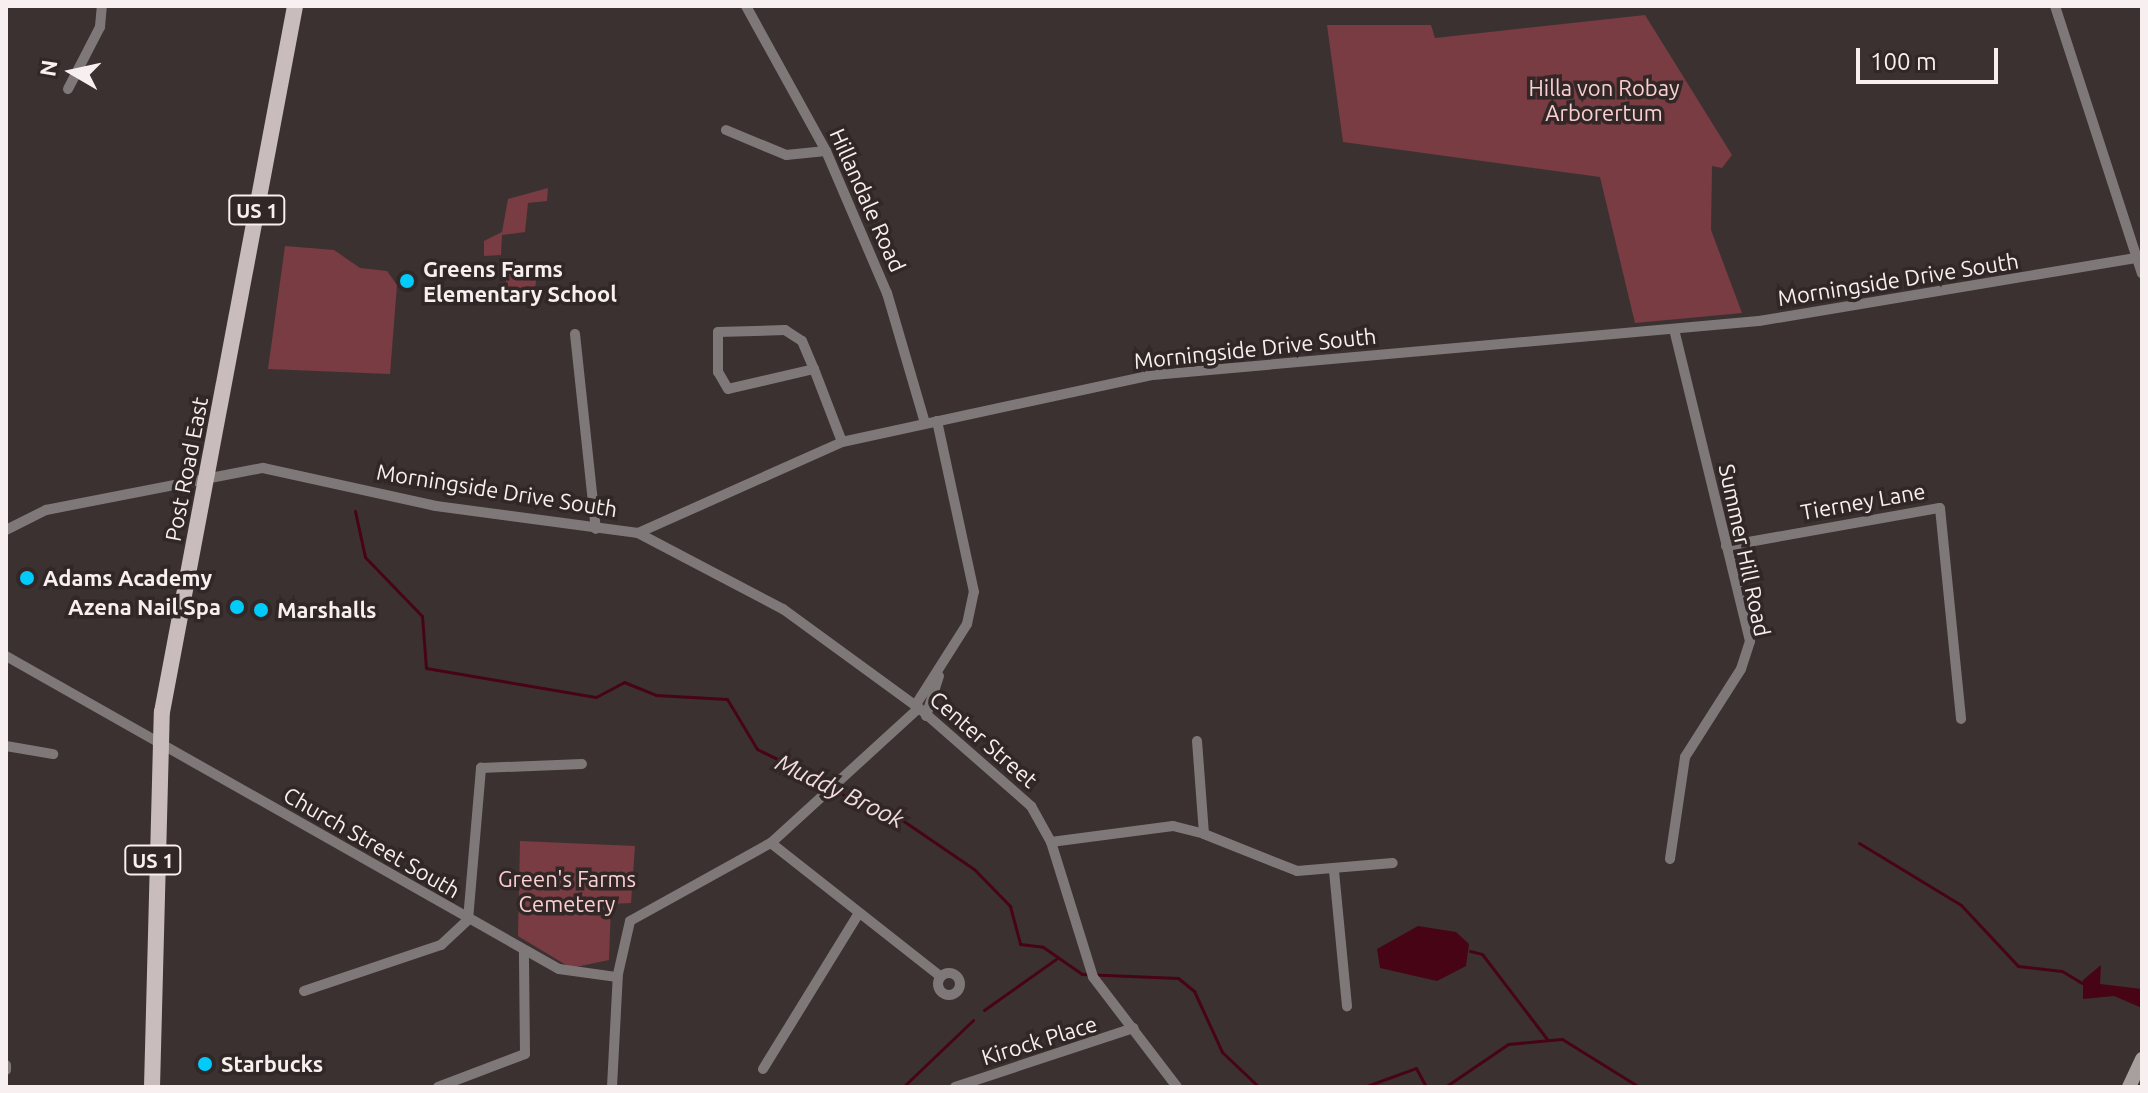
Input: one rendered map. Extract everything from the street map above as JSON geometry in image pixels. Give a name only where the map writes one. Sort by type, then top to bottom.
[{"type":"main road","name":"Post Road East","points":[[152,1087],[158,741],[295,6]]},
{"type":"street","points":[[68,89],[100,27],[102,6]]},
{"type":"street","name":"Hillandale Road","points":[[746,6],[826,151],[887,293],[925,423]]},
{"type":"street","points":[[2055,6],[2140,258],[2142,273]]},
{"type":"street","points":[[726,130],[786,155],[826,151]]},
{"type":"street","name":"Morningside Drive South","points":[[6,530],[46,510],[207,477],[286,469],[416,502],[638,533],[842,442],[1153,375],[1674,329],[1892,304],[2140,258]]},
{"type":"street","name":"Summer Hill Road","points":[[1670,859],[1685,757],[1741,669],[1750,641],[1674,329]]},
{"type":"street","points":[[814,369],[728,389],[714,340],[725,330],[785,330],[802,341],[814,369],[842,442]]},
{"type":"street","points":[[575,334],[596,529]]},
{"type":"street","points":[[612,1087],[617,977],[625,928],[638,914],[771,843],[920,710],[967,624],[974,592],[937,421]]},
{"type":"street","name":"Tierney Lane","points":[[1726,546],[1940,508],[1961,719]]},
{"type":"street","name":"Center Street","points":[[638,533],[783,609],[920,710],[1001,775],[1051,842],[1092,973],[1177,1087]]},
{"type":"street","name":"Church Street South","points":[[6,656],[524,950],[569,973],[617,977]]},
{"type":"street","points":[[1197,741],[1204,834]]},
{"type":"street","points":[[6,746],[53,754]]},
{"type":"street","points":[[304,991],[441,945],[468,920],[481,768],[582,764]]},
{"type":"street","points":[[1051,842],[1173,826],[1204,834],[1264,863],[1334,871],[1393,863]]},
{"type":"street","points":[[771,843],[941,977]]},
{"type":"street","points":[[1334,871],[1347,1006]]},
{"type":"street","points":[[763,1069],[859,913]]},
{"type":"street","points":[[438,1087],[525,1054],[524,950]]},
{"type":"street","name":"Kirock Place","points":[[955,1087],[1133,1028]]},
{"type":"street","points":[[2129,1087],[2142,1059]]},
{"type":"green space","name":"Hilla von Robay Arborertum","points":[[1645,15],[1732,155],[1722,168],[1712,166],[1711,230],[1742,313],[1635,323],[1600,177],[1343,142],[1327,25],[1431,25],[1435,38]]},
{"type":"green space","points":[[548,188],[547,201],[528,203],[525,232],[502,235],[501,255],[484,256],[484,241],[502,232],[508,199]]},
{"type":"green space","points":[[285,246],[334,250],[360,268],[387,271],[397,285],[390,374],[268,369]]},
{"type":"green space","points":[[521,266],[532,270],[536,281],[532,292],[521,296],[510,292],[506,281],[510,270]]},
{"type":"green space","name":"Green's Farms Cemetery","points":[[520,841],[635,846],[631,903],[611,904],[609,960],[571,968],[518,936]]},
{"type":"shaded area","points":[[1418,926],[1456,932],[1469,944],[1466,966],[1437,981],[1380,968],[1377,949]]},
{"type":"shaded area","points":[[2101,965],[2100,984],[2142,989],[2142,1008],[2114,996],[2083,999],[2083,980]]},
{"type":"waterway","name":"Muddy Brook","points":[[355,511],[365,557],[422,616],[426,668],[596,697],[624,682],[656,695],[727,699],[757,749],[830,785]]},
{"type":"waterway","name":"Muddy Brook","points":[[836,789],[855,804],[883,807],[974,869],[1010,906],[1020,944],[1043,947],[1082,974],[1178,978],[1194,991],[1222,1052],[1259,1087]]},
{"type":"waterway","points":[[1859,843],[1961,905],[2018,966],[2062,971],[2082,983]]},
{"type":"waterway","points":[[1470,951],[1482,954],[1547,1039]]},
{"type":"waterway","points":[[984,1010],[1056,959]]},
{"type":"waterway","points":[[903,1087],[973,1020]]},
{"type":"waterway","name":"Muddy Brook","points":[[1445,1087],[1508,1044],[1562,1039],[1639,1087]]},
{"type":"waterway","name":"Muddy Brook","points":[[1364,1087],[1416,1068],[1426,1087]]},
{"type":"place","name":"Greens Farms Elementary School","points":[[407,281]]},
{"type":"place","name":"Adams Academy","points":[[27,578]]},
{"type":"place","name":"Azena Nail Spa","points":[[237,607]]},
{"type":"place","name":"Marshalls","points":[[261,610]]},
{"type":"place","name":"Starbucks","points":[[205,1064]]}]
